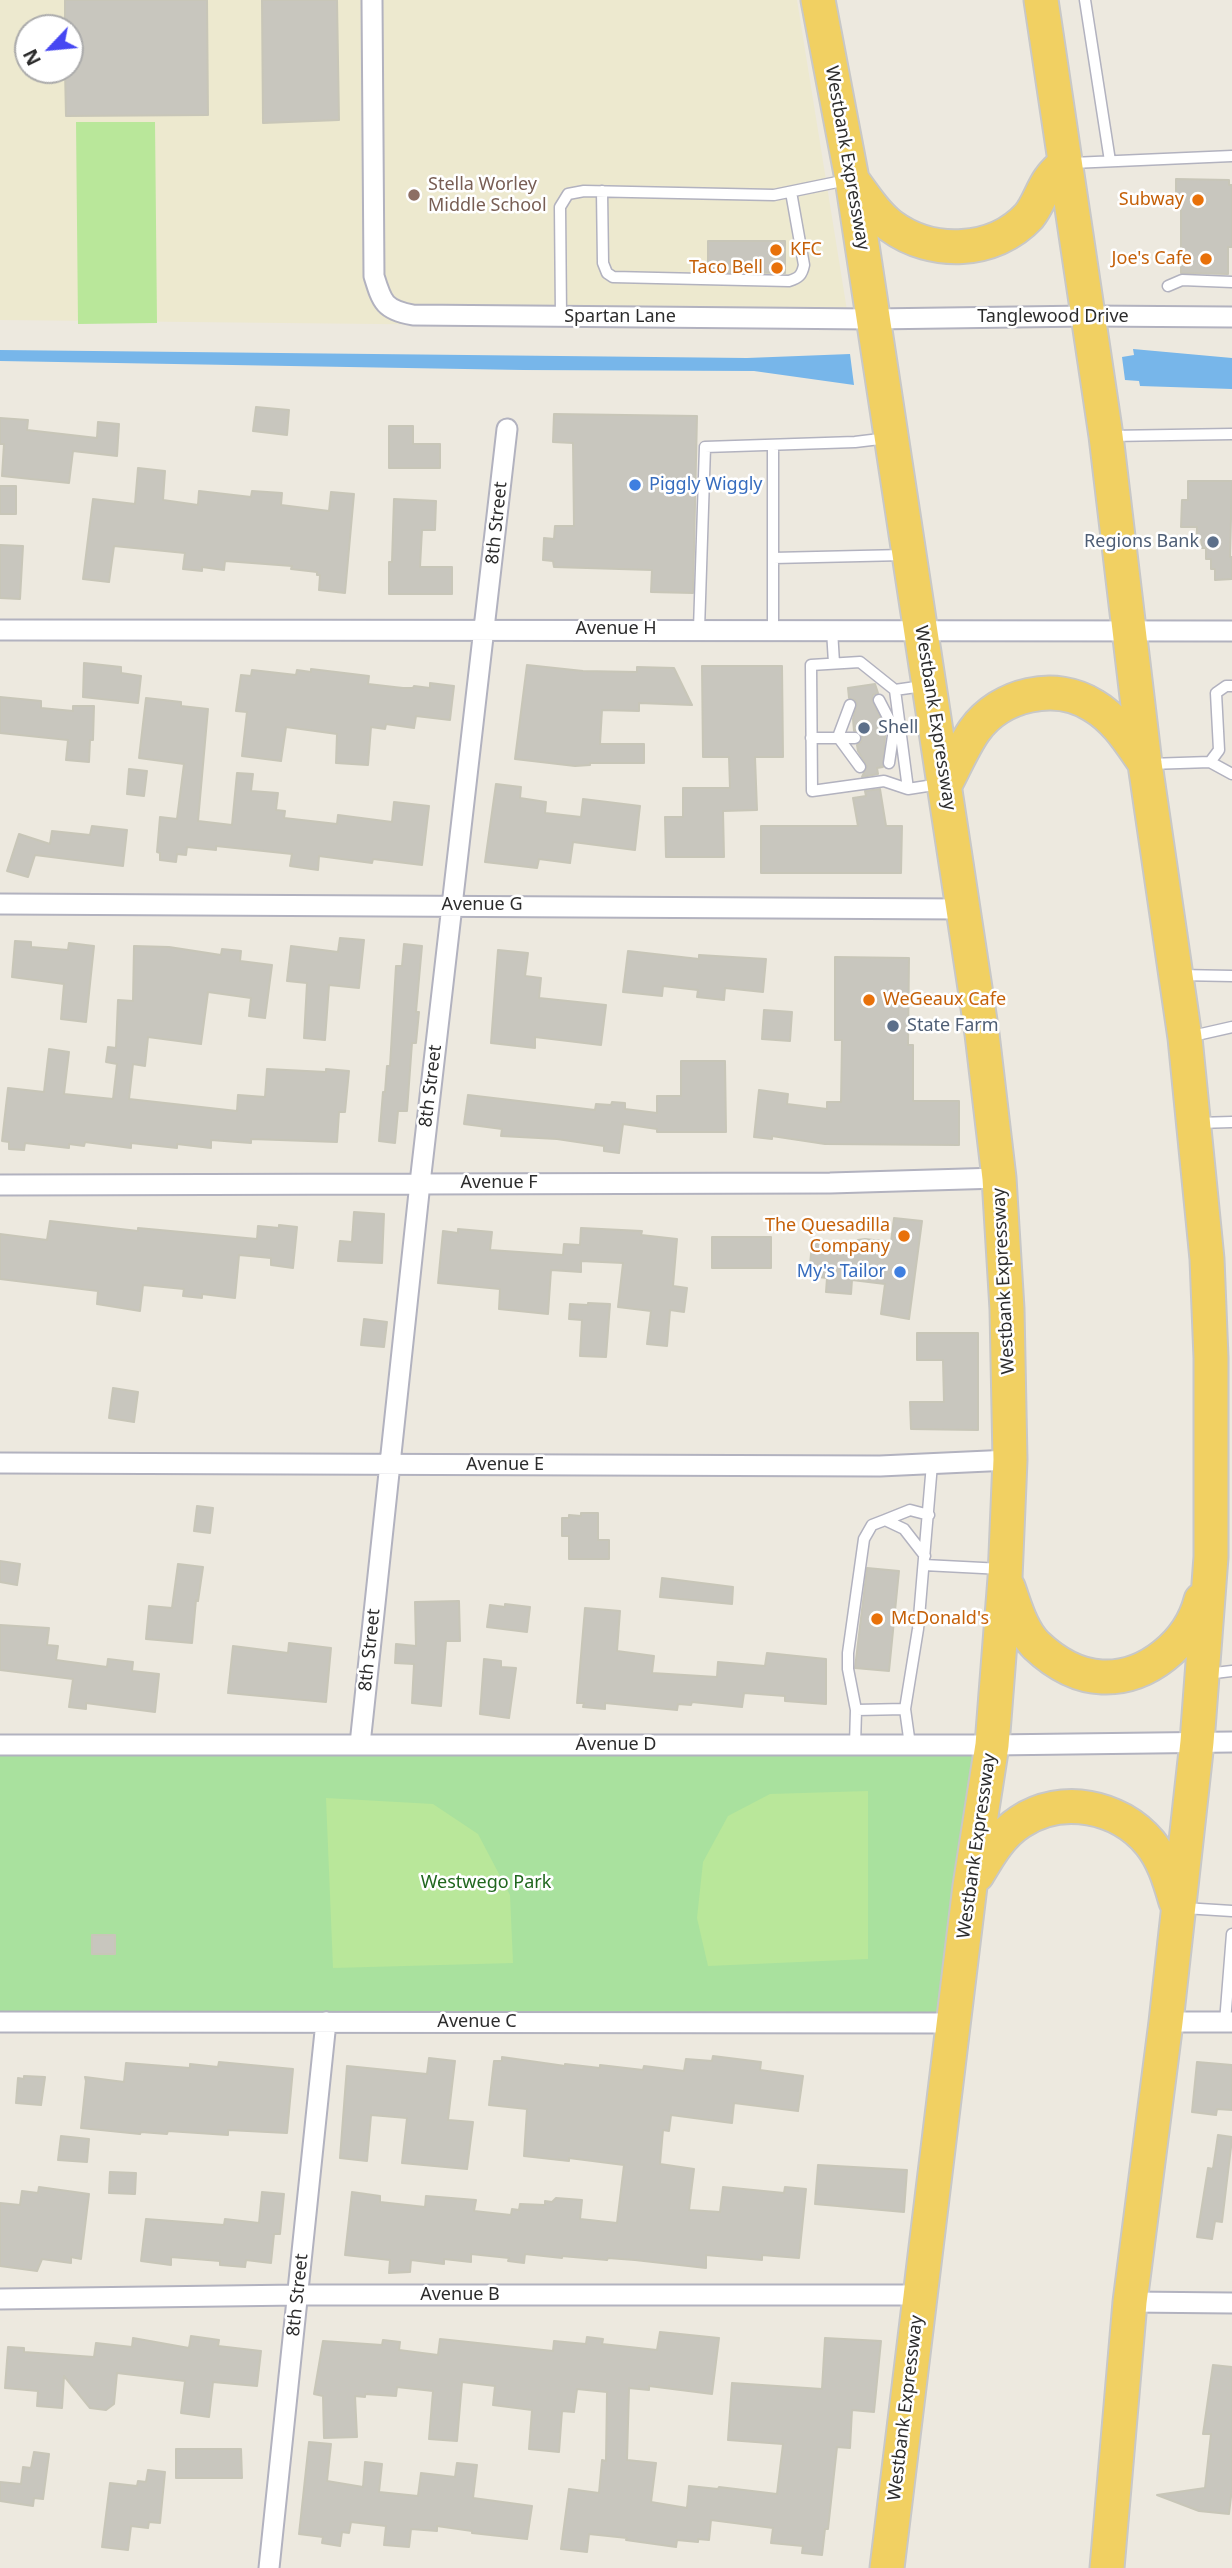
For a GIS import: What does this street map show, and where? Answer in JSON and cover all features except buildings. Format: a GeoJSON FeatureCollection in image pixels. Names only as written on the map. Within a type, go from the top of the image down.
{"type":"FeatureCollection","features":[{"type":"Feature","properties":{"kind":"highway","name":"Westbank Expressway"},"geometry":{"type":"LineString","coordinates":[[818,0],[852,179],[946,783],[982,1034],[999,1178],[1007,1309],[1010,1460],[1006,1574],[992,1745],[970,1886],[887,2568]]}},
{"type":"Feature","properties":{"kind":"highway"},"geometry":{"type":"LineString","coordinates":[[1041,0],[1106,436],[1145,764],[1185,1038],[1216,1358],[1222,1465],[1215,1544],[1217,1673],[1197,1742],[1166,2022],[1130,2302],[1107,2568]]}},
{"type":"Feature","properties":{"kind":"highway"},"geometry":{"type":"LineString","coordinates":[[852,179],[873,209],[892,226],[915,240],[958,247],[988,242],[1013,229],[1030,215],[1050,179],[1065,163]]}},
{"type":"Feature","properties":{"kind":"highway"},"geometry":{"type":"LineString","coordinates":[[946,783],[974,730],[995,709],[1020,696],[1069,696],[1093,705],[1129,740],[1145,764]]}},
{"type":"Feature","properties":{"kind":"highway"},"geometry":{"type":"LineString","coordinates":[[1006,1574],[1019,1618],[1034,1643],[1051,1657],[1078,1672],[1102,1677],[1127,1675],[1165,1655],[1183,1639],[1198,1611],[1215,1544]]}},
{"type":"Feature","properties":{"kind":"highway"},"geometry":{"type":"LineString","coordinates":[[970,1886],[993,1848],[1021,1821],[1041,1812],[1083,1806],[1105,1812],[1130,1824],[1151,1844],[1167,1872],[1178,1907]]}},
{"type":"Feature","properties":{"kind":"street","name":"Spartan Lane"},"geometry":{"type":"LineString","coordinates":[[372,0],[374,276],[383,304],[396,312],[413,315],[873,319]]}},
{"type":"Feature","properties":{"kind":"street","name":"Tanglewood Drive"},"geometry":{"type":"LineString","coordinates":[[873,319],[1232,317]]}},
{"type":"Feature","properties":{"kind":"street","name":"8th Street"},"geometry":{"type":"LineString","coordinates":[[360,1744],[420,1183],[507,429]]}},
{"type":"Feature","properties":{"kind":"street","name":"Avenue H"},"geometry":{"type":"LineString","coordinates":[[0,630],[1232,631]]}},
{"type":"Feature","properties":{"kind":"street","name":"Avenue G"},"geometry":{"type":"LineString","coordinates":[[0,904],[964,909]]}},
{"type":"Feature","properties":{"kind":"street","name":"Avenue F"},"geometry":{"type":"LineString","coordinates":[[0,1185],[830,1183],[999,1178]]}},
{"type":"Feature","properties":{"kind":"street","name":"Avenue E"},"geometry":{"type":"LineString","coordinates":[[0,1463],[880,1466],[1010,1460]]}},
{"type":"Feature","properties":{"kind":"street","name":"Avenue D"},"geometry":{"type":"LineString","coordinates":[[0,1745],[992,1745],[1232,1742]]}},
{"type":"Feature","properties":{"kind":"street","name":"Avenue C"},"geometry":{"type":"LineString","coordinates":[[0,2022],[953,2023]]}},
{"type":"Feature","properties":{"kind":"street","name":"8th Street"},"geometry":{"type":"LineString","coordinates":[[269,2568],[326,2022]]}},
{"type":"Feature","properties":{"kind":"street"},"geometry":{"type":"LineString","coordinates":[[1166,2022],[1228,2022]]}},
{"type":"Feature","properties":{"kind":"street","name":"Avenue B"},"geometry":{"type":"LineString","coordinates":[[0,2299],[298,2295],[920,2295]]}},
{"type":"Feature","properties":{"kind":"street"},"geometry":{"type":"LineString","coordinates":[[1130,2302],[1232,2303]]}},
{"type":"Feature","properties":{"kind":"lane"},"geometry":{"type":"LineString","coordinates":[[1085,0],[1110,161]]}},
{"type":"Feature","properties":{"kind":"lane"},"geometry":{"type":"LineString","coordinates":[[1065,163],[1232,156]]}},
{"type":"Feature","properties":{"kind":"lane"},"geometry":{"type":"LineString","coordinates":[[561,316],[560,207],[568,194],[602,191],[774,195],[852,179]]}},
{"type":"Feature","properties":{"kind":"lane"},"geometry":{"type":"LineString","coordinates":[[602,191],[603,263],[613,277],[789,281],[803,273],[804,265],[791,192]]}},
{"type":"Feature","properties":{"kind":"lane"},"geometry":{"type":"LineString","coordinates":[[1168,286],[1182,280],[1232,282]]}},
{"type":"Feature","properties":{"kind":"lane"},"geometry":{"type":"LineString","coordinates":[[1106,436],[1232,434]]}},
{"type":"Feature","properties":{"kind":"lane"},"geometry":{"type":"LineString","coordinates":[[699,629],[705,447],[855,442],[892,438]]}},
{"type":"Feature","properties":{"kind":"lane"},"geometry":{"type":"LineString","coordinates":[[773,445],[773,630]]}},
{"type":"Feature","properties":{"kind":"lane"},"geometry":{"type":"LineString","coordinates":[[773,558],[910,555]]}},
{"type":"Feature","properties":{"kind":"lane"},"geometry":{"type":"LineString","coordinates":[[832,630],[834,663]]}},
{"type":"Feature","properties":{"kind":"lane"},"geometry":{"type":"LineString","coordinates":[[930,685],[895,690],[859,662],[811,665],[812,790],[884,781],[908,789],[946,783]]}},
{"type":"Feature","properties":{"kind":"lane"},"geometry":{"type":"LineString","coordinates":[[1210,762],[1219,750],[1216,694],[1226,686],[1232,686]]}},
{"type":"Feature","properties":{"kind":"lane"},"geometry":{"type":"LineString","coordinates":[[889,763],[895,690]]}},
{"type":"Feature","properties":{"kind":"lane"},"geometry":{"type":"LineString","coordinates":[[879,700],[893,731],[908,789]]}},
{"type":"Feature","properties":{"kind":"lane"},"geometry":{"type":"LineString","coordinates":[[838,737],[850,705]]}},
{"type":"Feature","properties":{"kind":"lane"},"geometry":{"type":"LineString","coordinates":[[882,715],[893,731]]}},
{"type":"Feature","properties":{"kind":"lane"},"geometry":{"type":"LineString","coordinates":[[838,737],[853,719]]}},
{"type":"Feature","properties":{"kind":"lane"},"geometry":{"type":"LineString","coordinates":[[887,749],[893,731]]}},
{"type":"Feature","properties":{"kind":"lane"},"geometry":{"type":"LineString","coordinates":[[838,737],[858,752]]}},
{"type":"Feature","properties":{"kind":"lane"},"geometry":{"type":"LineString","coordinates":[[838,737],[860,767]]}},
{"type":"Feature","properties":{"kind":"lane"},"geometry":{"type":"LineString","coordinates":[[811,738],[855,738]]}},
{"type":"Feature","properties":{"kind":"lane"},"geometry":{"type":"LineString","coordinates":[[1145,764],[1210,762],[1232,774]]}},
{"type":"Feature","properties":{"kind":"lane"},"geometry":{"type":"LineString","coordinates":[[1175,975],[1232,976]]}},
{"type":"Feature","properties":{"kind":"lane"},"geometry":{"type":"LineString","coordinates":[[1185,1038],[1232,1027]]}},
{"type":"Feature","properties":{"kind":"lane"},"geometry":{"type":"LineString","coordinates":[[1193,1123],[1232,1122]]}},
{"type":"Feature","properties":{"kind":"lane"},"geometry":{"type":"LineString","coordinates":[[910,1745],[905,1709],[918,1629],[932,1464]]}},
{"type":"Feature","properties":{"kind":"lane"},"geometry":{"type":"LineString","coordinates":[[855,1745],[856,1710],[848,1670],[854,1596],[864,1539],[872,1525],[896,1514],[910,1510],[929,1515]]}},
{"type":"Feature","properties":{"kind":"lane"},"geometry":{"type":"LineString","coordinates":[[885,1520],[904,1529],[925,1561],[1006,1574]]}},
{"type":"Feature","properties":{"kind":"lane"},"geometry":{"type":"LineString","coordinates":[[856,1710],[905,1709]]}},
{"type":"Feature","properties":{"kind":"lane"},"geometry":{"type":"LineString","coordinates":[[1178,1907],[1232,1911]]}},
{"type":"Feature","properties":{"kind":"lane"},"geometry":{"type":"LineString","coordinates":[[1228,2022],[1232,1934]]}},
{"type":"Feature","properties":{"kind":"shaded area","name":"Stella Worley Middle School"},"geometry":{"type":"Polygon","coordinates":[[[0,0],[797,0],[850,329],[0,320],[0,0]]]}},
{"type":"Feature","properties":{"kind":"green space"},"geometry":{"type":"Polygon","coordinates":[[[76,122],[155,122],[157,323],[78,324],[76,122]]]}},
{"type":"Feature","properties":{"kind":"green space","name":"Westwego Park"},"geometry":{"type":"Polygon","coordinates":[[[0,1745],[992,1745],[953,2023],[0,2022],[0,1745]]]}},
{"type":"Feature","properties":{"kind":"green space"},"geometry":{"type":"Polygon","coordinates":[[[868,1791],[868,1959],[708,1966],[697,1918],[703,1862],[728,1816],[770,1794],[868,1791]]]}},
{"type":"Feature","properties":{"kind":"green space"},"geometry":{"type":"Polygon","coordinates":[[[326,1798],[433,1804],[478,1834],[510,1895],[513,1963],[333,1968],[326,1798]]]}},
{"type":"Feature","properties":{"kind":"water"},"geometry":{"type":"Polygon","coordinates":[[[1133,349],[1232,358],[1232,389],[1140,386],[1139,381],[1125,380],[1122,357],[1134,355],[1133,349]]]}},
{"type":"Feature","properties":{"kind":"water"},"geometry":{"type":"Polygon","coordinates":[[[0,350],[747,358],[850,354],[854,385],[754,371],[0,361],[0,350]]]}},
{"type":"Feature","properties":{"kind":"place","name":"Stella Worley Middle School"},"geometry":{"type":"Point","coordinates":[414,195]}},
{"type":"Feature","properties":{"kind":"place","name":"Subway"},"geometry":{"type":"Point","coordinates":[1198,200]}},
{"type":"Feature","properties":{"kind":"place","name":"KFC"},"geometry":{"type":"Point","coordinates":[776,250]}},
{"type":"Feature","properties":{"kind":"place","name":"Joe's Cafe"},"geometry":{"type":"Point","coordinates":[1206,259]}},
{"type":"Feature","properties":{"kind":"place","name":"Taco Bell"},"geometry":{"type":"Point","coordinates":[777,268]}},
{"type":"Feature","properties":{"kind":"place","name":"Piggly Wiggly"},"geometry":{"type":"Point","coordinates":[635,485]}},
{"type":"Feature","properties":{"kind":"place","name":"Regions Bank"},"geometry":{"type":"Point","coordinates":[1213,542]}},
{"type":"Feature","properties":{"kind":"place","name":"Shell"},"geometry":{"type":"Point","coordinates":[864,728]}},
{"type":"Feature","properties":{"kind":"place","name":"WeGeaux Cafe"},"geometry":{"type":"Point","coordinates":[869,1000]}},
{"type":"Feature","properties":{"kind":"place","name":"State Farm"},"geometry":{"type":"Point","coordinates":[893,1026]}},
{"type":"Feature","properties":{"kind":"place","name":"The Quesadilla Company"},"geometry":{"type":"Point","coordinates":[904,1236]}},
{"type":"Feature","properties":{"kind":"place","name":"My's Tailor"},"geometry":{"type":"Point","coordinates":[900,1272]}},
{"type":"Feature","properties":{"kind":"place","name":"McDonald's"},"geometry":{"type":"Point","coordinates":[877,1619]}}]}
